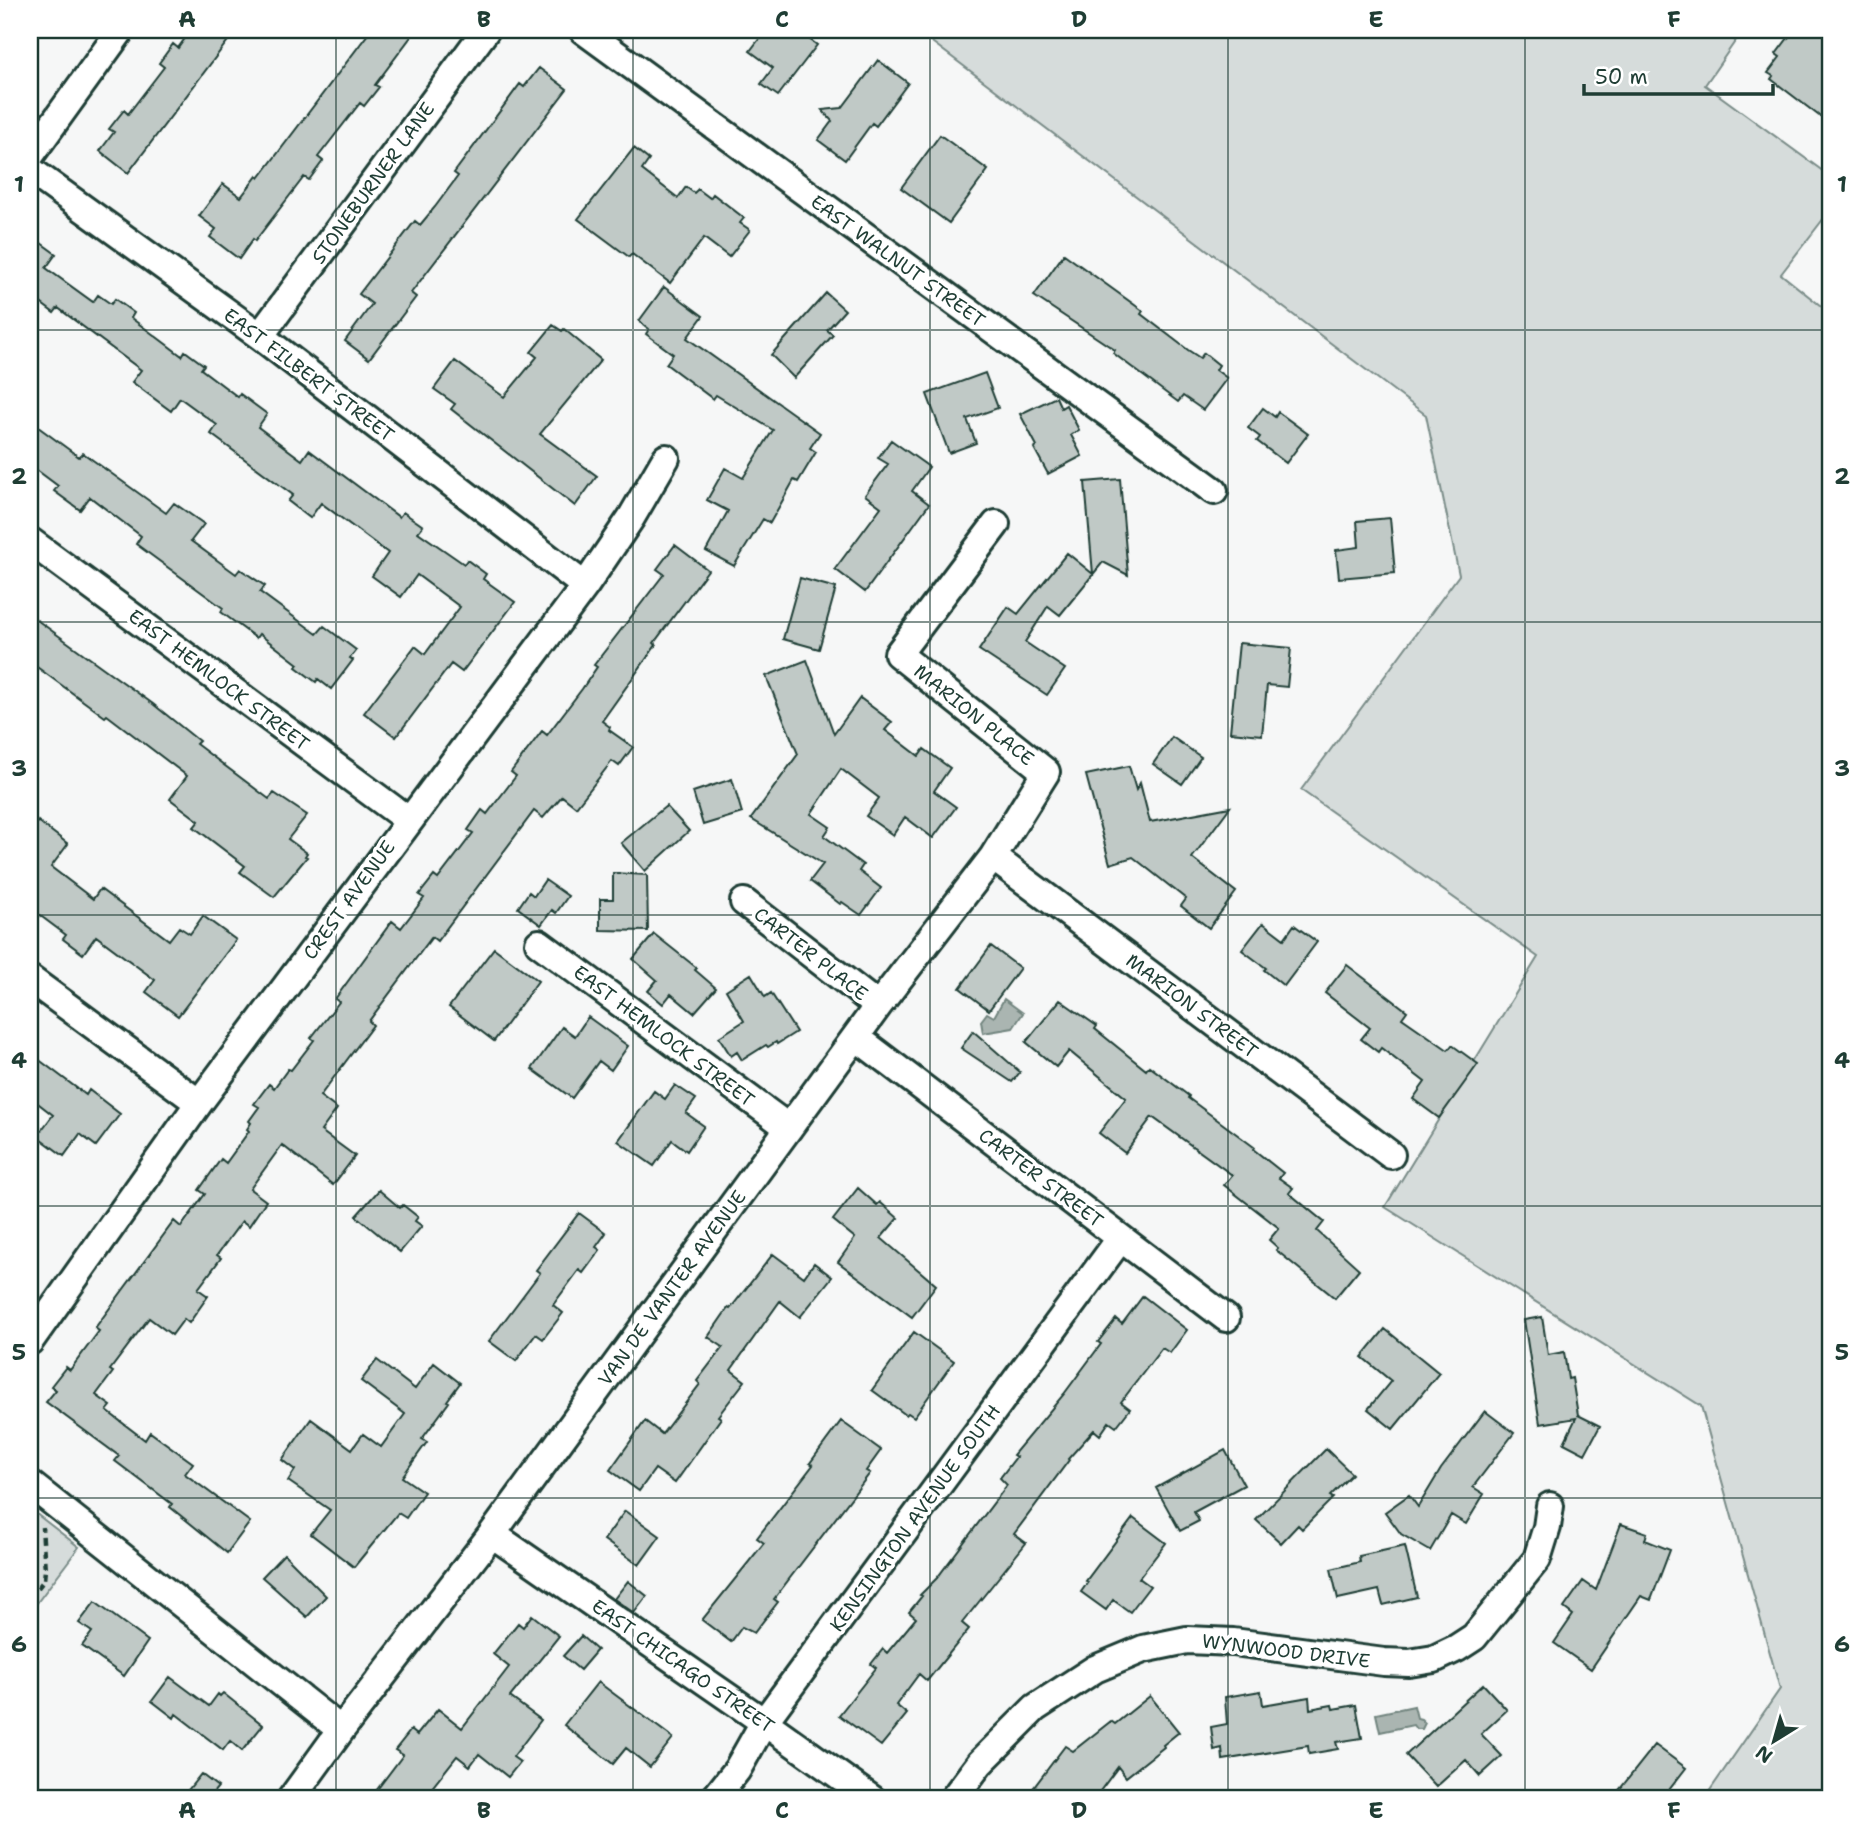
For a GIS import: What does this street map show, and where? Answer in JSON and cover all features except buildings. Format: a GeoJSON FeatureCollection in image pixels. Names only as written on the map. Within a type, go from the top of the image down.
{"type":"FeatureCollection","features":[{"type":"Feature","properties":{"kind":"street"},"geometry":{"type":"LineString","coordinates":[[30,156],[121,30]]}},
{"type":"Feature","properties":{"kind":"street","name":"STONEBURNER LANE"},"geometry":{"type":"LineString","coordinates":[[260,337],[486,30]]}},
{"type":"Feature","properties":{"kind":"street","name":"EAST WALNUT STREET"},"geometry":{"type":"LineString","coordinates":[[583,30],[1214,491]]}},
{"type":"Feature","properties":{"kind":"street","name":"EAST FILBERT STREET"},"geometry":{"type":"LineString","coordinates":[[30,170],[260,337],[585,586]]}},
{"type":"Feature","properties":{"kind":"street","name":"CREST AVENUE"},"geometry":{"type":"LineString","coordinates":[[30,1340],[199,1103],[585,586],[631,518],[666,458]]}},
{"type":"Feature","properties":{"kind":"street","name":"MARION PLACE"},"geometry":{"type":"LineString","coordinates":[[996,524],[898,654],[1046,772]]}},
{"type":"Feature","properties":{"kind":"street","name":"EAST HEMLOCK STREET"},"geometry":{"type":"LineString","coordinates":[[30,541],[408,820]]}},
{"type":"Feature","properties":{"kind":"street","name":"VAN DE VANTER AVENUE"},"geometry":{"type":"LineString","coordinates":[[291,1799],[492,1534],[878,1006],[993,857],[1046,772]]}},
{"type":"Feature","properties":{"kind":"street","name":"MARION STREET"},"geometry":{"type":"LineString","coordinates":[[993,857],[1391,1155]]}},
{"type":"Feature","properties":{"kind":"street","name":"CARTER PLACE"},"geometry":{"type":"LineString","coordinates":[[744,902],[878,1006]]}},
{"type":"Feature","properties":{"kind":"street","name":"EAST HEMLOCK STREET"},"geometry":{"type":"LineString","coordinates":[[539,943],[789,1128]]}},
{"type":"Feature","properties":{"kind":"street"},"geometry":{"type":"LineString","coordinates":[[30,979],[199,1103]]}},
{"type":"Feature","properties":{"kind":"street","name":"CARTER STREET"},"geometry":{"type":"LineString","coordinates":[[856,1037],[1226,1318]]}},
{"type":"Feature","properties":{"kind":"street","name":"KENSINGTON AVENUE SOUTH"},"geometry":{"type":"LineString","coordinates":[[714,1799],[737,1770],[764,1722],[1120,1239]]}},
{"type":"Feature","properties":{"kind":"street"},"geometry":{"type":"LineString","coordinates":[[30,1484],[341,1730]]}},
{"type":"Feature","properties":{"kind":"street","name":"WYNWOOD DRIVE"},"geometry":{"type":"LineString","coordinates":[[953,1799],[980,1763],[1035,1708],[1095,1669],[1143,1650],[1187,1640],[1233,1642],[1409,1663],[1434,1659],[1457,1648],[1474,1637],[1537,1559],[1550,1506]]}},
{"type":"Feature","properties":{"kind":"street","name":"EAST CHICAGO STREET"},"geometry":{"type":"LineString","coordinates":[[492,1534],[872,1799]]}},
{"type":"Feature","properties":{"kind":"path"},"geometry":{"type":"LineString","coordinates":[[30,1598],[44,1580],[41,1521],[49,1526],[61,1511]]}},
{"type":"Feature","properties":{"kind":"shaded area"},"geometry":{"type":"Polygon","coordinates":[[[916,30],[1743,30],[1705,85],[1831,177],[1831,209],[1781,274],[1831,314],[1831,1799],[1704,1799],[1780,1689],[1701,1406],[1385,1207],[1538,957],[1301,790],[1459,575],[1426,415],[916,30]]]}},
{"type":"Feature","properties":{"kind":"shaded area"},"geometry":{"type":"Polygon","coordinates":[[[1004,999],[1023,1013],[1013,1028],[983,1033],[981,1021],[987,1013],[994,1017],[1004,999]]]}},
{"type":"Feature","properties":{"kind":"shaded area"},"geometry":{"type":"Polygon","coordinates":[[[30,1509],[79,1547],[30,1612],[30,1509]]]}},
{"type":"Feature","properties":{"kind":"shaded area"},"geometry":{"type":"Polygon","coordinates":[[[1414,1706],[1417,1718],[1425,1723],[1422,1729],[1416,1729],[1413,1725],[1380,1732],[1376,1714],[1414,1706]]]}}]}
